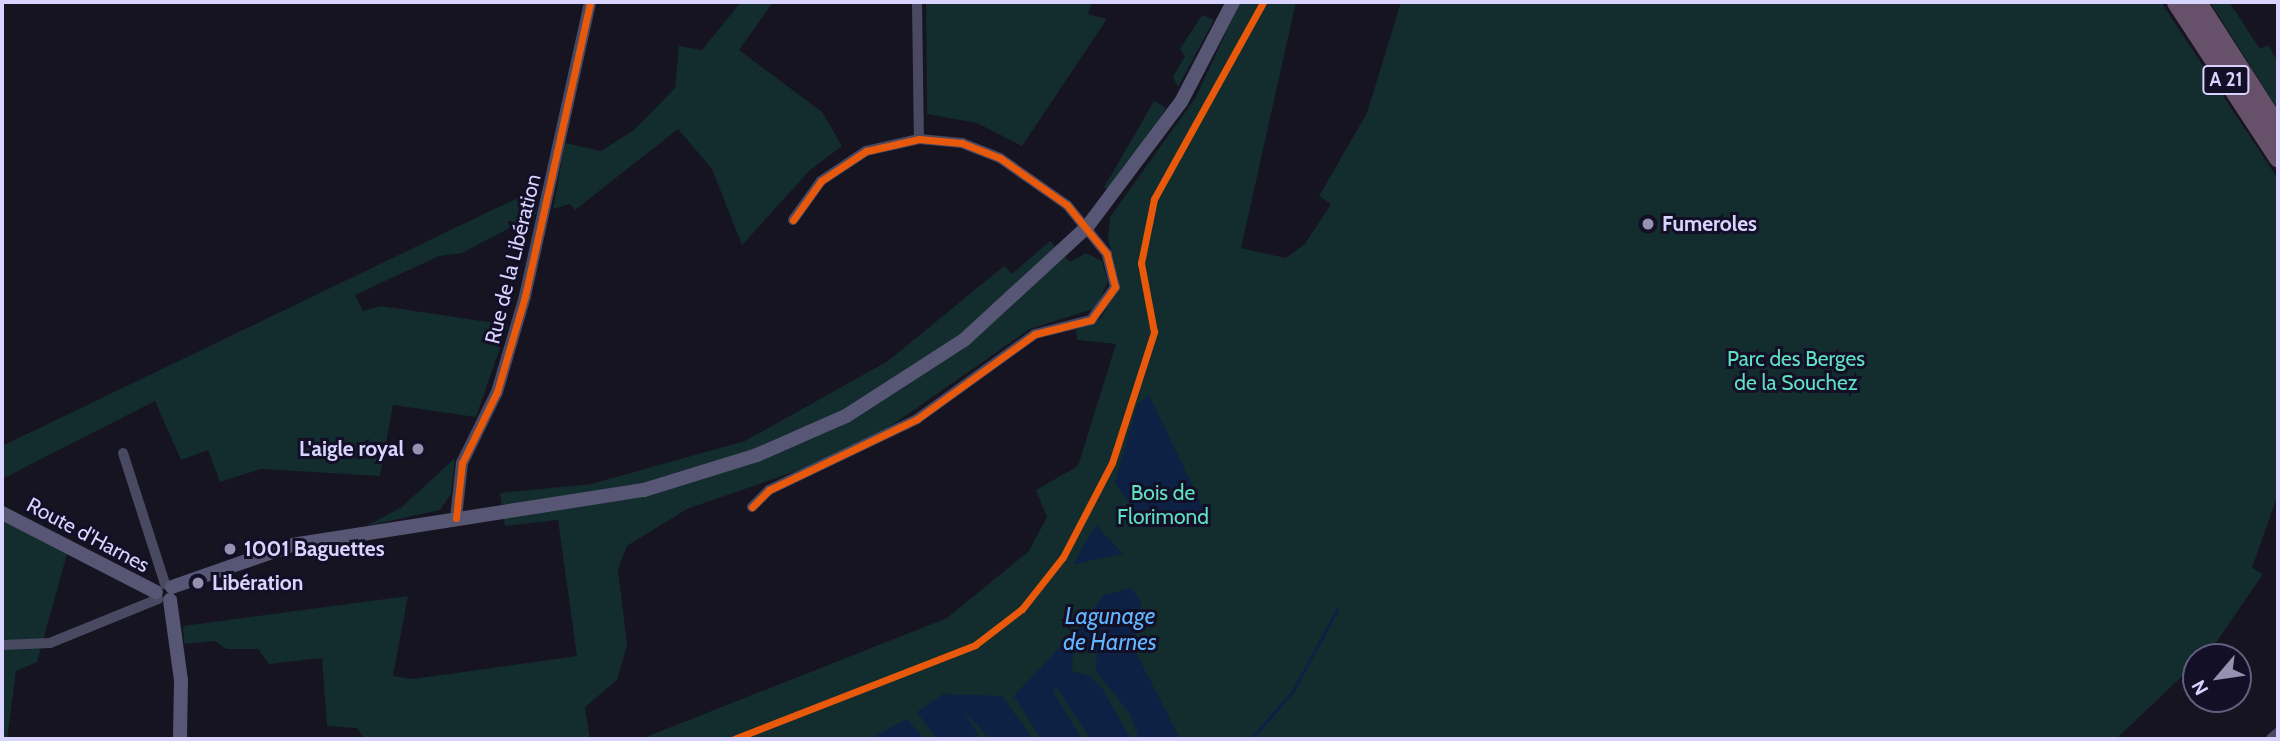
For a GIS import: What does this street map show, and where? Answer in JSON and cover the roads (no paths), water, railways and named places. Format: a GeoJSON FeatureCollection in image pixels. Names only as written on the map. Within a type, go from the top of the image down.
{"type":"FeatureCollection","features":[{"type":"Feature","properties":{"kind":"highway","name":"A 21"},"geometry":{"type":"LineString","coordinates":[[2176,2],[2278,158]]}},
{"type":"Feature","properties":{"kind":"highway","name":"A 21"},"geometry":{"type":"LineString","coordinates":[[2197,2],[2278,128]]}},
{"type":"Feature","properties":{"kind":"main road"},"geometry":{"type":"LineString","coordinates":[[180,739],[181,680],[164,592],[292,545],[644,490],[802,437],[877,398],[964,340],[1087,227],[1181,102],[1233,2]]}},
{"type":"Feature","properties":{"kind":"main road","name":"Route d'Harnes"},"geometry":{"type":"LineString","coordinates":[[2,513],[164,592]]}},
{"type":"Feature","properties":{"kind":"street","name":"Rue de la Libération"},"geometry":{"type":"LineString","coordinates":[[456,518],[462,463],[497,392],[525,296],[590,2]]}},
{"type":"Feature","properties":{"kind":"street"},"geometry":{"type":"LineString","coordinates":[[917,2],[919,139]]}},
{"type":"Feature","properties":{"kind":"street"},"geometry":{"type":"LineString","coordinates":[[752,507],[769,490],[917,419],[1035,334],[1099,315],[1116,273],[1087,227],[1053,195],[986,149],[919,139],[845,162],[821,181],[793,220]]}},
{"type":"Feature","properties":{"kind":"street"},"geometry":{"type":"LineString","coordinates":[[2,645],[50,643],[164,592],[123,453]]}},
{"type":"Feature","properties":{"kind":"street"},"geometry":{"type":"LineString","coordinates":[[2272,739],[2278,734]]}},
{"type":"Feature","properties":{"kind":"water"},"geometry":{"type":"Polygon","coordinates":[[[1149,395],[1206,514],[1190,523],[1179,513],[1137,515],[1115,483],[1137,405],[1149,395]]]}},
{"type":"Feature","properties":{"kind":"water"},"geometry":{"type":"Polygon","coordinates":[[[1096,525],[1123,554],[1074,564],[1084,545],[1096,525]]]}},
{"type":"Feature","properties":{"kind":"water","name":"Lagunage de Harnes"},"geometry":{"type":"Polygon","coordinates":[[[1131,588],[1141,602],[1133,647],[1180,739],[1139,739],[1130,714],[1096,671],[1097,654],[1070,639],[1104,595],[1131,588]]]}},
{"type":"Feature","properties":{"kind":"water","name":"Lagunage de Harnes"},"geometry":{"type":"Polygon","coordinates":[[[1064,643],[1073,652],[1072,671],[1090,676],[1102,688],[1131,739],[1090,739],[1056,686],[1053,692],[1082,739],[1041,739],[1014,696],[1064,643]]]}},
{"type":"Feature","properties":{"kind":"water"},"geometry":{"type":"Polygon","coordinates":[[[943,694],[1002,696],[1033,739],[989,739],[962,708],[981,739],[937,739],[917,712],[943,694]]]}},
{"type":"Feature","properties":{"kind":"water"},"geometry":{"type":"Polygon","coordinates":[[[907,719],[924,739],[868,739],[873,737],[907,719]]]}},
{"type":"Feature","properties":{"kind":"waterway"},"geometry":{"type":"LineString","coordinates":[[1251,739],[1293,691],[1337,610]]}},
{"type":"Feature","properties":{"kind":"place","name":"Fumeroles"},"geometry":{"type":"Point","coordinates":[1648,224]}},
{"type":"Feature","properties":{"kind":"place","name":"L'aigle royal"},"geometry":{"type":"Point","coordinates":[418,449]}},
{"type":"Feature","properties":{"kind":"place","name":"1001 Baguettes"},"geometry":{"type":"Point","coordinates":[230,549]}},
{"type":"Feature","properties":{"kind":"place","name":"Libération"},"geometry":{"type":"Point","coordinates":[198,583]}},
{"type":"Feature","properties":{"kind":"park label","name":"Parc des Berges de la Souchez"},"geometry":{"type":"Point","coordinates":[1796,371]}},
{"type":"Feature","properties":{"kind":"park label","name":"Bois de Florimond"},"geometry":{"type":"Point","coordinates":[1163,505]}}]}
